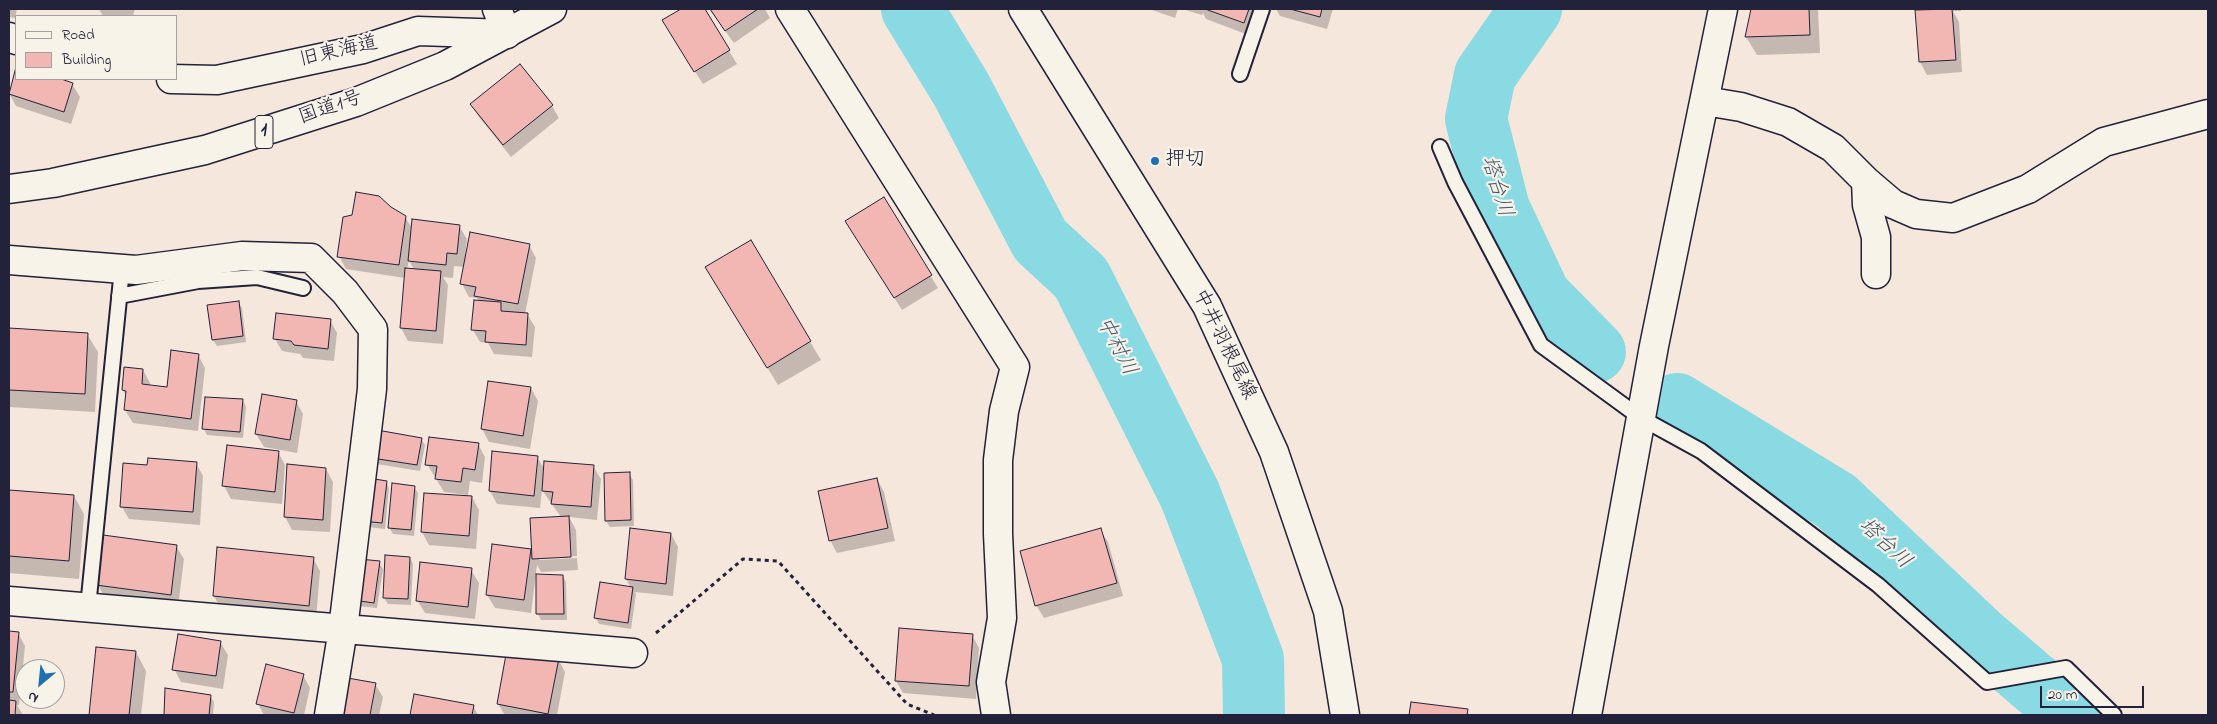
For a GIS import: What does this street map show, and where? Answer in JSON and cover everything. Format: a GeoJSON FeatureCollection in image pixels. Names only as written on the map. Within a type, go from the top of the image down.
{"type":"FeatureCollection","features":[{"type":"Feature","properties":{"kind":"main road"},"geometry":{"type":"LineString","coordinates":[[497,9],[507,34]]}},
{"type":"Feature","properties":{"kind":"main road","name":"国道1号"},"geometry":{"type":"LineString","coordinates":[[9,189],[54,183],[206,150],[356,102],[445,66],[552,9]]}},
{"type":"Feature","properties":{"kind":"main road"},"geometry":{"type":"LineString","coordinates":[[790,9],[1015,367],[1004,411],[998,460],[998,534],[1002,618],[991,682],[996,715]]}},
{"type":"Feature","properties":{"kind":"main road","name":"中井羽根尾線"},"geometry":{"type":"LineString","coordinates":[[1023,9],[1208,306],[1274,452],[1328,611],[1345,715]]}},
{"type":"Feature","properties":{"kind":"main road"},"geometry":{"type":"LineString","coordinates":[[1587,715],[1654,346],[1723,9]]}},
{"type":"Feature","properties":{"kind":"main road","name":"旧東海道"},"geometry":{"type":"LineString","coordinates":[[178,79],[217,80],[363,49],[418,31],[507,34]]}},
{"type":"Feature","properties":{"kind":"main road"},"geometry":{"type":"LineString","coordinates":[[1705,101],[1741,107],[1788,122],[1833,148],[1866,182],[1893,204],[1916,214],[1953,218],[2028,189],[2104,142],[2208,114]]}},
{"type":"Feature","properties":{"kind":"main road"},"geometry":{"type":"LineString","coordinates":[[1866,182],[1866,205],[1876,237],[1876,274]]}},
{"type":"Feature","properties":{"kind":"main road"},"geometry":{"type":"LineString","coordinates":[[9,260],[136,270],[242,256],[311,258],[344,292],[373,330],[372,389],[343,628],[329,715]]}},
{"type":"Feature","properties":{"kind":"main road"},"geometry":{"type":"LineString","coordinates":[[9,601],[633,653]]}},
{"type":"Feature","properties":{"kind":"lane"},"geometry":{"type":"LineString","coordinates":[[1240,74],[1262,9]]}},
{"type":"Feature","properties":{"kind":"lane"},"geometry":{"type":"LineString","coordinates":[[1440,147],[1455,182],[1541,345],[1641,418],[1701,451],[1878,585],[1987,682],[2066,668],[2114,715]]}},
{"type":"Feature","properties":{"kind":"lane"},"geometry":{"type":"LineString","coordinates":[[88,607],[122,269]]}},
{"type":"Feature","properties":{"kind":"lane"},"geometry":{"type":"LineString","coordinates":[[120,296],[198,281],[257,277],[303,288]]}},
{"type":"Feature","properties":{"kind":"path"},"geometry":{"type":"LineString","coordinates":[[633,653],[743,559],[778,562],[907,704],[934,715]]}},
{"type":"Feature","properties":{"kind":"building"},"geometry":{"type":"Polygon","coordinates":[[[681,9],[705,9],[730,50],[694,72],[662,20],[681,9]]]}},
{"type":"Feature","properties":{"kind":"building"},"geometry":{"type":"Polygon","coordinates":[[[710,9],[758,9],[725,31],[710,9]]]}},
{"type":"Feature","properties":{"kind":"building"},"geometry":{"type":"Polygon","coordinates":[[[1205,9],[1249,9],[1244,23],[1205,9]]]}},
{"type":"Feature","properties":{"kind":"building"},"geometry":{"type":"Polygon","coordinates":[[[1290,9],[1322,9],[1320,17],[1290,9]]]}},
{"type":"Feature","properties":{"kind":"building"},"geometry":{"type":"Polygon","coordinates":[[[1751,9],[1809,9],[1810,35],[1745,37],[1751,9]]]}},
{"type":"Feature","properties":{"kind":"building"},"geometry":{"type":"Polygon","coordinates":[[[1952,9],[1956,60],[1919,62],[1915,10],[1952,9]]]}},
{"type":"Feature","properties":{"kind":"building"},"geometry":{"type":"Polygon","coordinates":[[[520,64],[553,105],[503,145],[470,104],[520,64]]]}},
{"type":"Feature","properties":{"kind":"building"},"geometry":{"type":"Polygon","coordinates":[[[15,71],[15,80],[64,80],[73,83],[64,112],[9,94],[15,71]]]}},
{"type":"Feature","properties":{"kind":"building"},"geometry":{"type":"Polygon","coordinates":[[[356,192],[379,196],[391,207],[406,216],[399,265],[337,257],[343,217],[352,215],[356,192]]]}},
{"type":"Feature","properties":{"kind":"building"},"geometry":{"type":"Polygon","coordinates":[[[884,197],[932,275],[894,298],[845,221],[884,197]]]}},
{"type":"Feature","properties":{"kind":"building"},"geometry":{"type":"Polygon","coordinates":[[[412,219],[460,225],[457,254],[447,253],[446,265],[408,261],[412,219]]]}},
{"type":"Feature","properties":{"kind":"building"},"geometry":{"type":"Polygon","coordinates":[[[470,232],[530,244],[518,304],[474,296],[476,287],[460,284],[470,232]]]}},
{"type":"Feature","properties":{"kind":"building"},"geometry":{"type":"Polygon","coordinates":[[[751,240],[811,341],[767,368],[705,267],[751,240]]]}},
{"type":"Feature","properties":{"kind":"building"},"geometry":{"type":"Polygon","coordinates":[[[405,268],[441,271],[436,331],[400,328],[405,268]]]}},
{"type":"Feature","properties":{"kind":"building"},"geometry":{"type":"Polygon","coordinates":[[[474,300],[501,302],[501,311],[528,313],[526,345],[485,342],[486,331],[471,330],[474,300]]]}},
{"type":"Feature","properties":{"kind":"building"},"geometry":{"type":"Polygon","coordinates":[[[239,301],[243,336],[212,340],[207,305],[239,301]]]}},
{"type":"Feature","properties":{"kind":"building"},"geometry":{"type":"Polygon","coordinates":[[[276,313],[331,319],[328,349],[294,345],[291,341],[273,339],[276,313]]]}},
{"type":"Feature","properties":{"kind":"building"},"geometry":{"type":"Polygon","coordinates":[[[9,328],[88,333],[85,394],[9,390],[9,328]]]}},
{"type":"Feature","properties":{"kind":"building"},"geometry":{"type":"Polygon","coordinates":[[[171,350],[199,354],[191,419],[124,410],[126,391],[122,390],[124,367],[143,369],[142,384],[167,387],[171,350]]]}},
{"type":"Feature","properties":{"kind":"building"},"geometry":{"type":"Polygon","coordinates":[[[488,381],[531,387],[523,436],[481,429],[488,381]]]}},
{"type":"Feature","properties":{"kind":"building"},"geometry":{"type":"Polygon","coordinates":[[[262,394],[297,400],[290,440],[255,434],[262,394]]]}},
{"type":"Feature","properties":{"kind":"building"},"geometry":{"type":"Polygon","coordinates":[[[205,397],[243,399],[240,432],[202,429],[205,397]]]}},
{"type":"Feature","properties":{"kind":"building"},"geometry":{"type":"Polygon","coordinates":[[[377,430],[422,438],[417,465],[372,458],[377,430]]]}},
{"type":"Feature","properties":{"kind":"building"},"geometry":{"type":"Polygon","coordinates":[[[429,437],[479,443],[475,470],[463,468],[461,482],[435,479],[437,466],[425,465],[429,437]]]}},
{"type":"Feature","properties":{"kind":"building"},"geometry":{"type":"Polygon","coordinates":[[[227,445],[279,451],[275,492],[222,486],[227,445]]]}},
{"type":"Feature","properties":{"kind":"building"},"geometry":{"type":"Polygon","coordinates":[[[492,451],[538,456],[534,496],[489,491],[492,451]]]}},
{"type":"Feature","properties":{"kind":"building"},"geometry":{"type":"Polygon","coordinates":[[[148,458],[197,462],[193,512],[120,507],[123,463],[147,465],[148,458]]]}},
{"type":"Feature","properties":{"kind":"building"},"geometry":{"type":"Polygon","coordinates":[[[544,461],[594,465],[591,507],[551,504],[553,492],[542,491],[544,461]]]}},
{"type":"Feature","properties":{"kind":"building"},"geometry":{"type":"Polygon","coordinates":[[[287,464],[326,468],[323,520],[284,517],[287,464]]]}},
{"type":"Feature","properties":{"kind":"building"},"geometry":{"type":"Polygon","coordinates":[[[630,472],[631,520],[605,521],[604,473],[630,472]]]}},
{"type":"Feature","properties":{"kind":"building"},"geometry":{"type":"Polygon","coordinates":[[[368,478],[387,481],[382,523],[363,521],[368,478]]]}},
{"type":"Feature","properties":{"kind":"building"},"geometry":{"type":"Polygon","coordinates":[[[877,478],[888,528],[829,541],[818,491],[877,478]]]}},
{"type":"Feature","properties":{"kind":"building"},"geometry":{"type":"Polygon","coordinates":[[[392,483],[415,486],[411,530],[388,528],[392,483]]]}},
{"type":"Feature","properties":{"kind":"building"},"geometry":{"type":"Polygon","coordinates":[[[9,490],[74,495],[69,561],[9,556],[9,490]]]}},
{"type":"Feature","properties":{"kind":"building"},"geometry":{"type":"Polygon","coordinates":[[[424,493],[472,496],[469,536],[421,532],[424,493]]]}},
{"type":"Feature","properties":{"kind":"building"},"geometry":{"type":"Polygon","coordinates":[[[569,516],[571,557],[532,559],[530,518],[569,516]]]}},
{"type":"Feature","properties":{"kind":"building"},"geometry":{"type":"Polygon","coordinates":[[[630,528],[671,533],[666,584],[625,579],[630,528]]]}},
{"type":"Feature","properties":{"kind":"building"},"geometry":{"type":"Polygon","coordinates":[[[1101,528],[1117,583],[1035,606],[1020,551],[1101,528]]]}},
{"type":"Feature","properties":{"kind":"building"},"geometry":{"type":"Polygon","coordinates":[[[103,535],[177,545],[171,595],[96,585],[103,535]]]}},
{"type":"Feature","properties":{"kind":"building"},"geometry":{"type":"Polygon","coordinates":[[[492,544],[531,549],[524,600],[486,595],[492,544]]]}},
{"type":"Feature","properties":{"kind":"building"},"geometry":{"type":"Polygon","coordinates":[[[217,547],[314,557],[309,606],[213,596],[217,547]]]}},
{"type":"Feature","properties":{"kind":"building"},"geometry":{"type":"Polygon","coordinates":[[[385,555],[410,557],[408,599],[383,598],[385,555]]]}},
{"type":"Feature","properties":{"kind":"building"},"geometry":{"type":"Polygon","coordinates":[[[359,559],[380,561],[374,603],[353,600],[359,559]]]}},
{"type":"Feature","properties":{"kind":"building"},"geometry":{"type":"Polygon","coordinates":[[[420,562],[472,568],[468,607],[416,601],[420,562]]]}},
{"type":"Feature","properties":{"kind":"building"},"geometry":{"type":"Polygon","coordinates":[[[536,574],[563,575],[564,614],[536,614],[536,574]]]}},
{"type":"Feature","properties":{"kind":"building"},"geometry":{"type":"Polygon","coordinates":[[[600,582],[633,587],[628,623],[594,618],[600,582]]]}},
{"type":"Feature","properties":{"kind":"building"},"geometry":{"type":"Polygon","coordinates":[[[899,628],[973,634],[969,686],[895,681],[899,628]]]}},
{"type":"Feature","properties":{"kind":"building"},"geometry":{"type":"Polygon","coordinates":[[[9,631],[19,632],[13,692],[9,692],[9,631]]]}},
{"type":"Feature","properties":{"kind":"building"},"geometry":{"type":"Polygon","coordinates":[[[178,634],[221,641],[216,676],[172,670],[178,634]]]}},
{"type":"Feature","properties":{"kind":"building"},"geometry":{"type":"Polygon","coordinates":[[[96,647],[136,651],[129,715],[89,715],[96,647]]]}},
{"type":"Feature","properties":{"kind":"building"},"geometry":{"type":"Polygon","coordinates":[[[507,649],[559,658],[548,714],[497,704],[507,649]]]}},
{"type":"Feature","properties":{"kind":"building"},"geometry":{"type":"Polygon","coordinates":[[[266,664],[304,674],[294,713],[256,704],[266,664]]]}},
{"type":"Feature","properties":{"kind":"building"},"geometry":{"type":"Polygon","coordinates":[[[342,677],[376,683],[370,715],[335,715],[342,677]]]}},
{"type":"Feature","properties":{"kind":"building"},"geometry":{"type":"Polygon","coordinates":[[[165,688],[211,695],[209,715],[164,715],[165,688]]]}},
{"type":"Feature","properties":{"kind":"building"},"geometry":{"type":"Polygon","coordinates":[[[414,694],[474,705],[472,715],[410,715],[414,694]]]}},
{"type":"Feature","properties":{"kind":"building"},"geometry":{"type":"Polygon","coordinates":[[[9,700],[15,701],[15,715],[9,715],[9,700]]]}},
{"type":"Feature","properties":{"kind":"building"},"geometry":{"type":"Polygon","coordinates":[[[1411,702],[1468,709],[1467,715],[1409,715],[1411,702]]]}},
{"type":"Feature","properties":{"kind":"waterway","name":"中村川"},"geometry":{"type":"LineString","coordinates":[[912,9],[961,89],[1040,240],[1081,278],[1190,495],[1253,659],[1254,715]]}},
{"type":"Feature","properties":{"kind":"waterway","name":"塔台川"},"geometry":{"type":"LineString","coordinates":[[1531,9],[1485,75],[1476,119],[1499,209],[1540,296],[1595,352]]}},
{"type":"Feature","properties":{"kind":"waterway","name":"塔台川"},"geometry":{"type":"LineString","coordinates":[[1677,404],[1836,501],[1979,636],[2068,712],[2069,715]]}},
{"type":"Feature","properties":{"kind":"place","name":"押切"},"geometry":{"type":"Point","coordinates":[1155,161]}}]}
